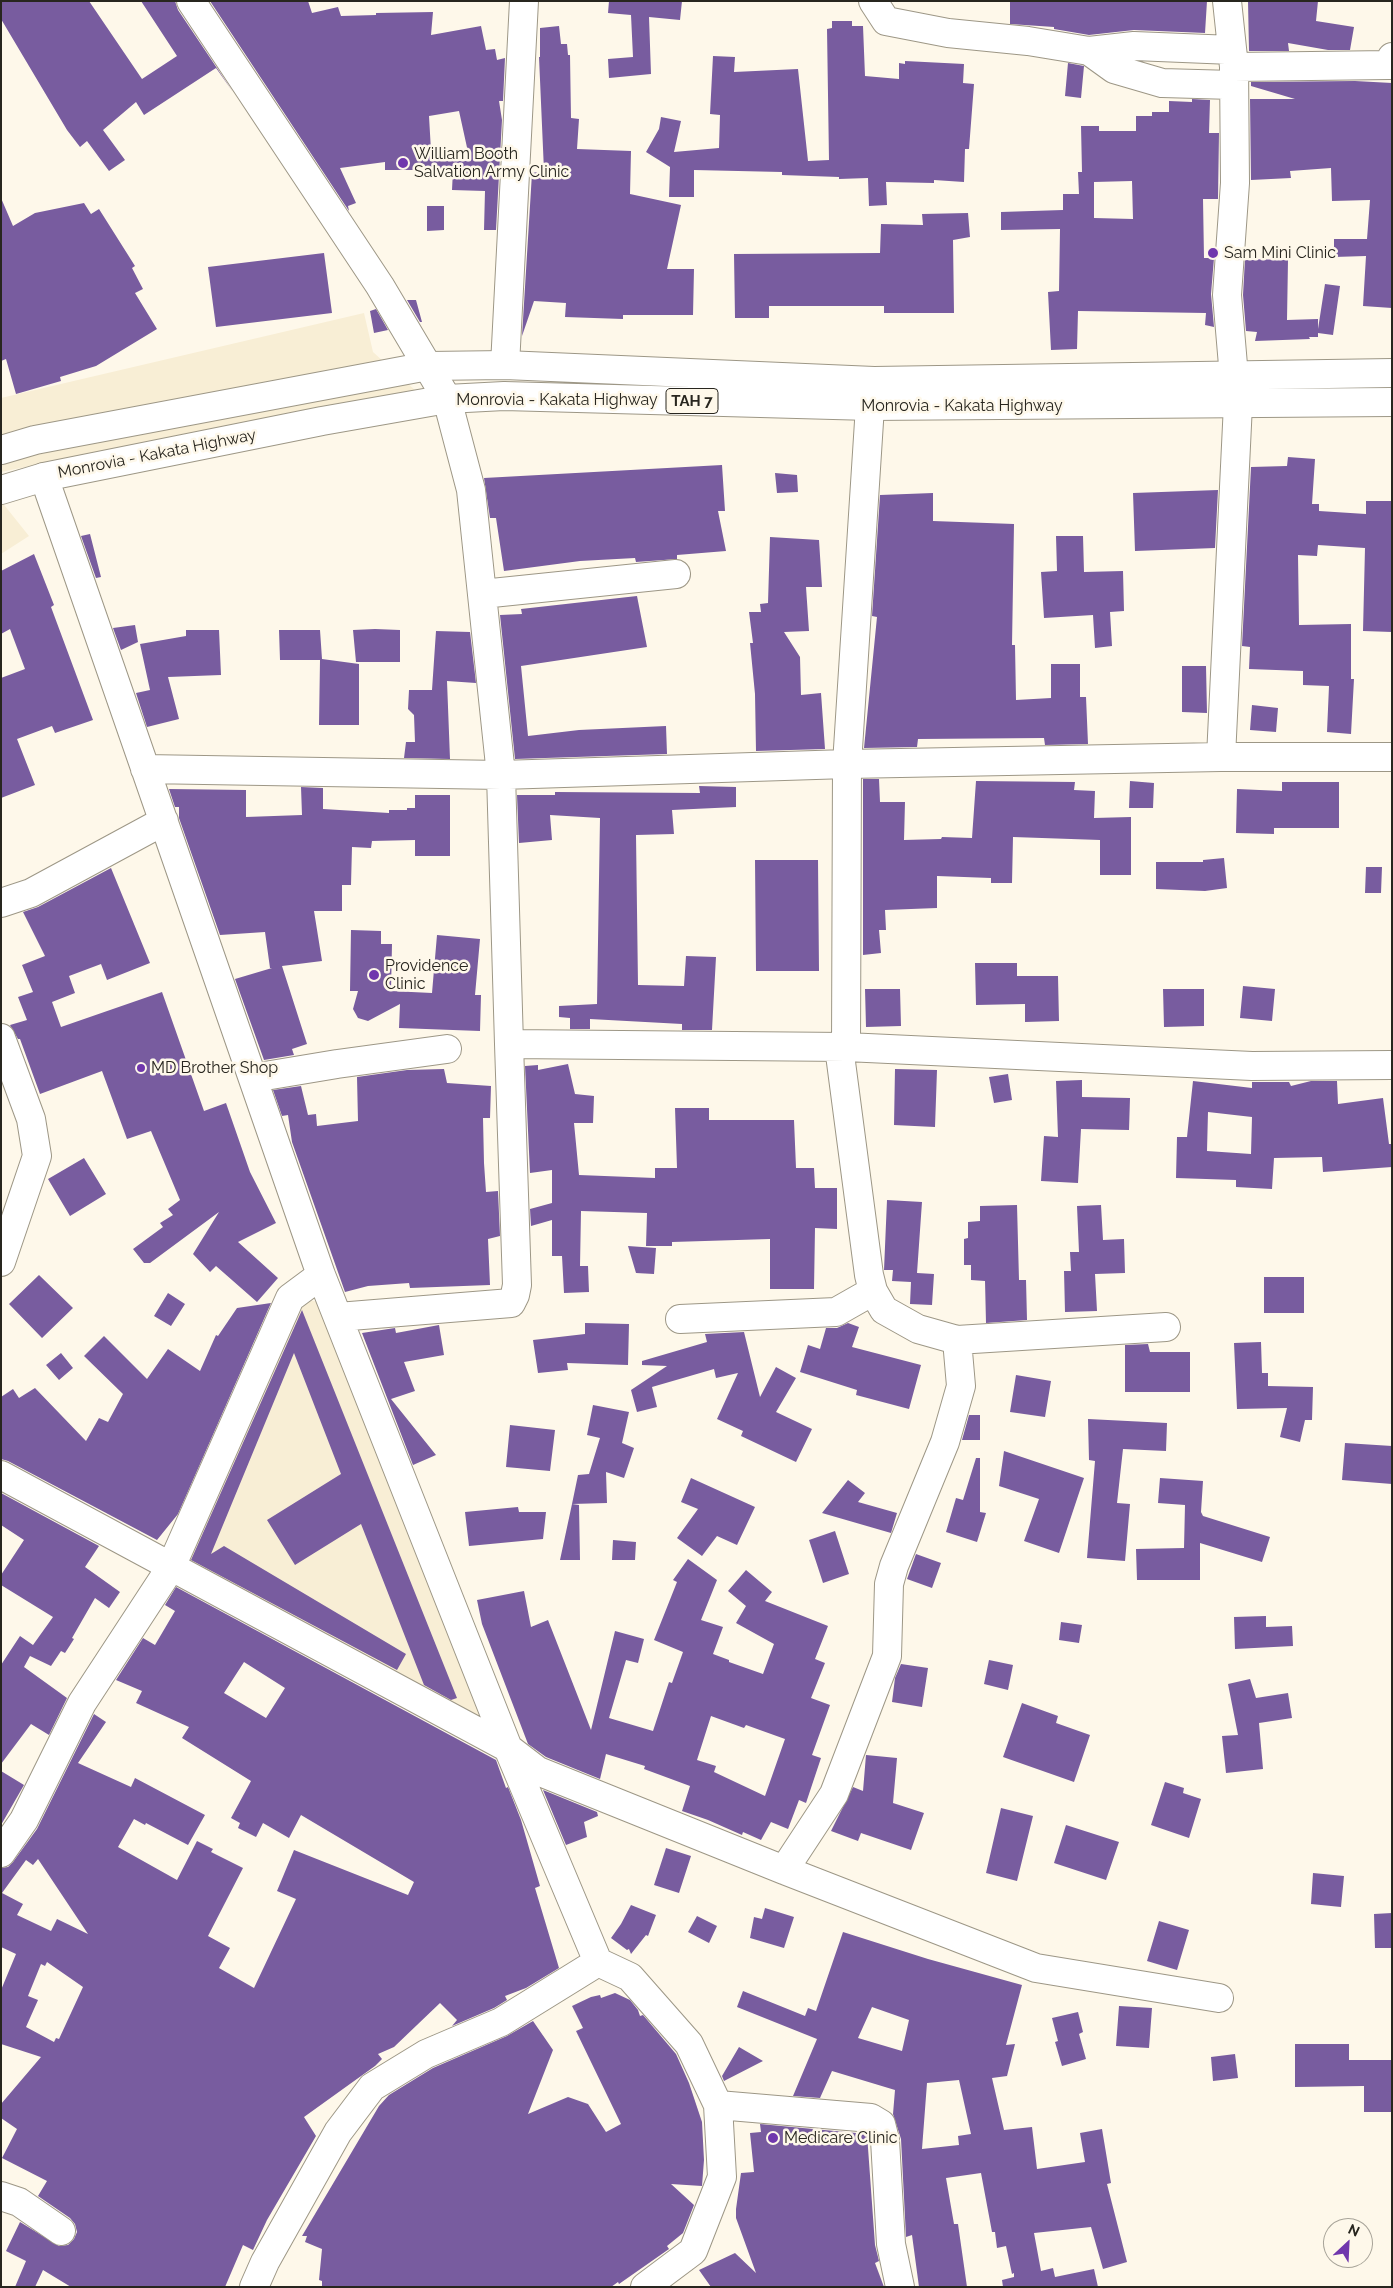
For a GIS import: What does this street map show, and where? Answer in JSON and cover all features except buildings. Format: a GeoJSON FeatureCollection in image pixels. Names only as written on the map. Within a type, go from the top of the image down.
{"type":"FeatureCollection","features":[{"type":"Feature","properties":{"kind":"main road"},"geometry":{"type":"LineString","coordinates":[[192,1],[375,278],[447,399],[471,490],[502,775],[517,1285],[511,1303],[338,1317]]}},
{"type":"Feature","properties":{"kind":"main road"},"geometry":{"type":"LineString","coordinates":[[505,365],[524,1]]}},
{"type":"Feature","properties":{"kind":"main road"},"geometry":{"type":"LineString","coordinates":[[873,1],[886,21],[948,33],[1028,41],[1089,51],[1134,46],[1233,67]]}},
{"type":"Feature","properties":{"kind":"main road"},"geometry":{"type":"LineString","coordinates":[[1227,1],[1233,67],[1235,183],[1227,295],[1234,377]]}},
{"type":"Feature","properties":{"kind":"main road"},"geometry":{"type":"LineString","coordinates":[[1089,51],[1114,69],[1162,83],[1233,67],[1389,66],[1392,57]]}},
{"type":"Feature","properties":{"kind":"main road","name":"Monrovia - Kakata Highway"},"geometry":{"type":"LineString","coordinates":[[1,450],[35,440],[428,366],[505,365],[874,381],[1234,377],[1392,373]]}},
{"type":"Feature","properties":{"kind":"main road","name":"Monrovia - Kakata Highway"},"geometry":{"type":"LineString","coordinates":[[1,490],[44,477],[322,421],[447,399],[504,396],[870,406],[1392,402]]}},
{"type":"Feature","properties":{"kind":"main road"},"geometry":{"type":"LineString","coordinates":[[1221,757],[1238,404]]}},
{"type":"Feature","properties":{"kind":"main road"},"geometry":{"type":"LineString","coordinates":[[870,406],[847,764],[843,1047],[867,1265],[873,1291],[884,1310],[918,1329],[957,1340],[1166,1327]]}},
{"type":"Feature","properties":{"kind":"main road"},"geometry":{"type":"LineString","coordinates":[[44,477],[321,1275],[508,1748],[598,1962],[630,1977],[689,2044],[718,2105],[722,2177],[693,2251],[645,2287]]}},
{"type":"Feature","properties":{"kind":"main road"},"geometry":{"type":"LineString","coordinates":[[482,594],[676,574]]}},
{"type":"Feature","properties":{"kind":"main road"},"geometry":{"type":"LineString","coordinates":[[145,769],[502,775],[847,764],[1221,757],[1392,757]]}},
{"type":"Feature","properties":{"kind":"main road"},"geometry":{"type":"LineString","coordinates":[[1,903],[31,893],[164,821]]}},
{"type":"Feature","properties":{"kind":"main road"},"geometry":{"type":"LineString","coordinates":[[1,1038],[31,1119],[37,1156],[1,1262]]}},
{"type":"Feature","properties":{"kind":"main road"},"geometry":{"type":"LineString","coordinates":[[509,1044],[843,1047],[1252,1066],[1392,1065]]}},
{"type":"Feature","properties":{"kind":"main road"},"geometry":{"type":"LineString","coordinates":[[253,1078],[447,1049]]}},
{"type":"Feature","properties":{"kind":"main road"},"geometry":{"type":"LineString","coordinates":[[1,1853],[24,1820],[82,1703],[171,1567],[290,1298],[321,1275]]}},
{"type":"Feature","properties":{"kind":"main road"},"geometry":{"type":"LineString","coordinates":[[680,1319],[836,1312],[873,1291]]}},
{"type":"Feature","properties":{"kind":"main road"},"geometry":{"type":"LineString","coordinates":[[784,1870],[834,1794],[887,1656],[889,1584],[894,1566],[945,1442],[961,1386],[957,1340]]}},
{"type":"Feature","properties":{"kind":"main road"},"geometry":{"type":"LineString","coordinates":[[1,1475],[508,1748],[538,1771],[784,1870],[1036,1968],[1219,1998]]}},
{"type":"Feature","properties":{"kind":"main road"},"geometry":{"type":"LineString","coordinates":[[254,2287],[265,2262],[338,2132],[372,2087],[426,2054],[501,2022],[598,1962]]}},
{"type":"Feature","properties":{"kind":"main road"},"geometry":{"type":"LineString","coordinates":[[718,2105],[871,2118],[881,2124],[886,2140],[891,2244],[900,2287]]}},
{"type":"Feature","properties":{"kind":"main road"},"geometry":{"type":"LineString","coordinates":[[1,2196],[19,2202],[61,2231]]}},
{"type":"Feature","properties":{"kind":"shaded area"},"geometry":{"type":"Polygon","coordinates":[[[364,313],[373,352],[416,391],[211,429],[1,472],[1,398],[364,313]]]}},
{"type":"Feature","properties":{"kind":"shaded area"},"geometry":{"type":"Polygon","coordinates":[[[1,501],[29,536],[1,554],[1,501]]]}},
{"type":"Feature","properties":{"kind":"shaded area"},"geometry":{"type":"Polygon","coordinates":[[[301,1299],[320,1302],[485,1721],[189,1562],[301,1299]]]}},
{"type":"Feature","properties":{"kind":"place","name":"William Booth Salvation Army Clinic"},"geometry":{"type":"Point","coordinates":[403,163]}},
{"type":"Feature","properties":{"kind":"place","name":"Sam Mini Clinic"},"geometry":{"type":"Point","coordinates":[1213,253]}},
{"type":"Feature","properties":{"kind":"place","name":"Providence Clinic"},"geometry":{"type":"Point","coordinates":[374,975]}},
{"type":"Feature","properties":{"kind":"place","name":"MD Brother Shop"},"geometry":{"type":"Point","coordinates":[141,1068]}},
{"type":"Feature","properties":{"kind":"place","name":"Medicare Clinic"},"geometry":{"type":"Point","coordinates":[773,2138]}}]}
